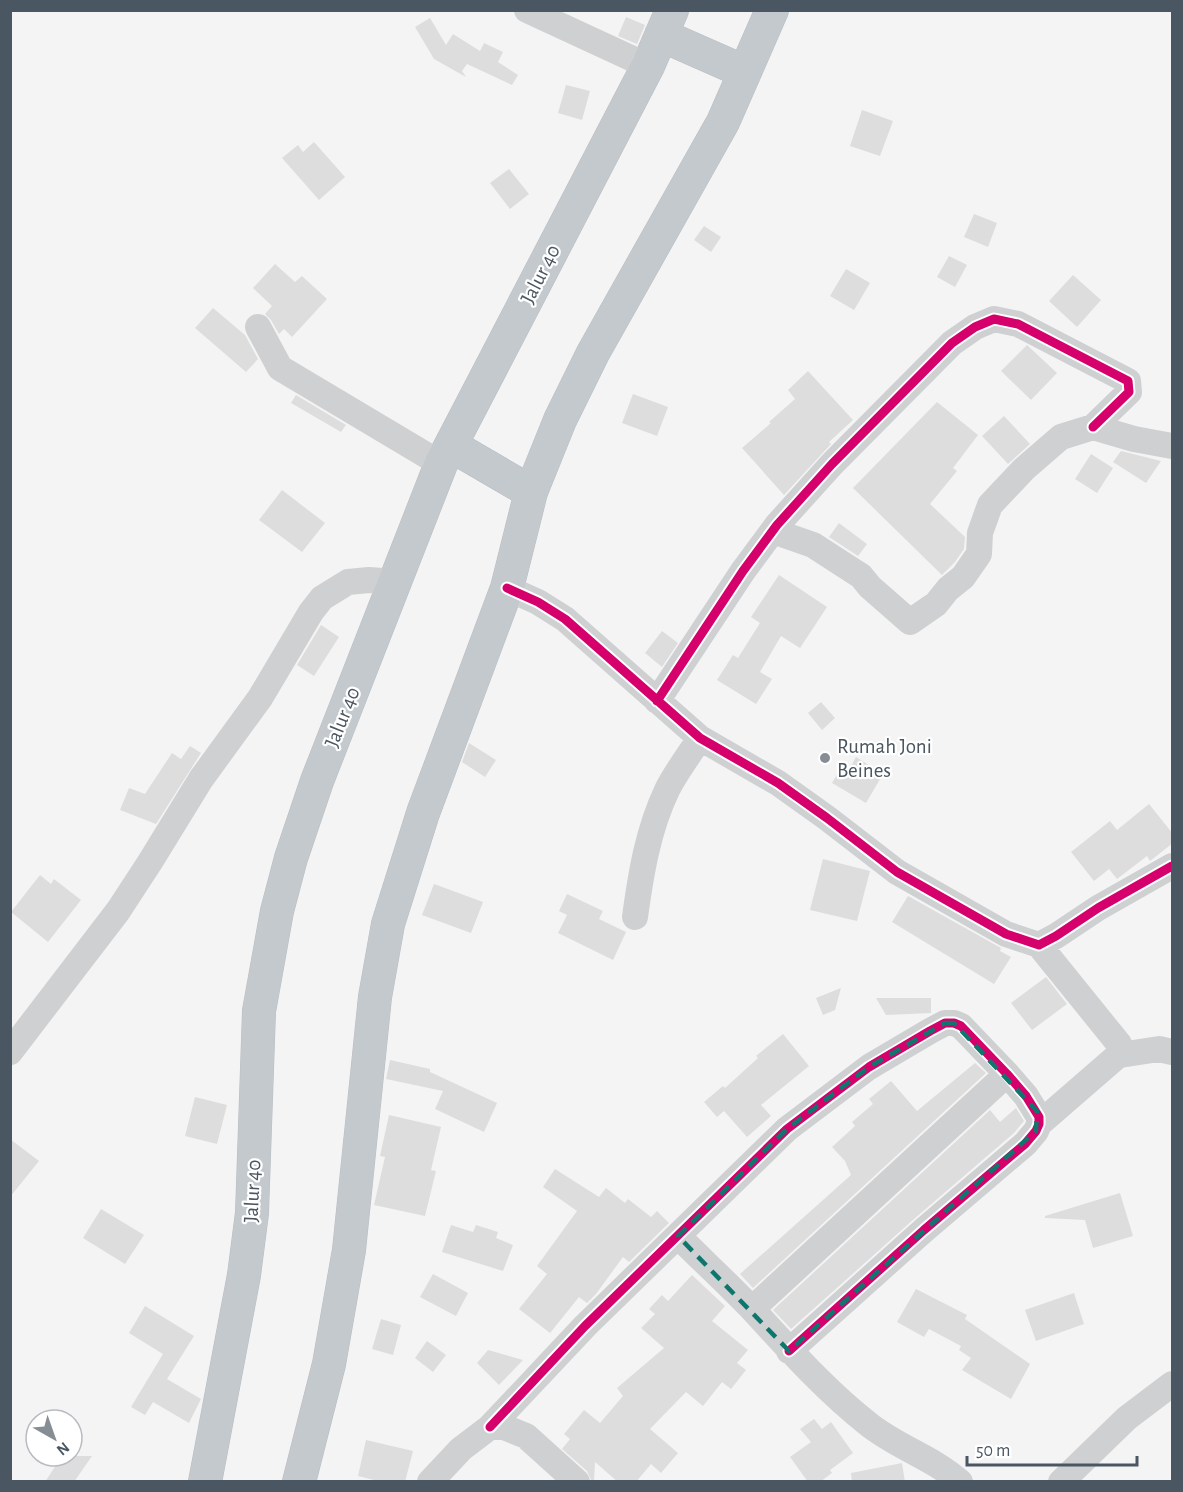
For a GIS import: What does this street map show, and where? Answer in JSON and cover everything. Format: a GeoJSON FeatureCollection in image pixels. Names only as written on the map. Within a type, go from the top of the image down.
{"type":"FeatureCollection","features":[{"type":"Feature","properties":{"kind":"highway"},"geometry":{"type":"LineString","coordinates":[[299,1482],[329,1364],[350,1250],[375,997],[388,924],[423,813],[507,588],[531,492],[560,420],[593,353],[723,122],[772,10]]}},
{"type":"Feature","properties":{"kind":"highway","name":"Jalur 40"},"geometry":{"type":"LineString","coordinates":[[205,1482],[244,1275],[251,1224],[259,1011],[277,911],[291,858],[317,781],[446,455],[648,66],[667,23]]}},
{"type":"Feature","properties":{"kind":"highway"},"geometry":{"type":"LineString","coordinates":[[667,23],[745,72]]}},
{"type":"Feature","properties":{"kind":"highway"},"geometry":{"type":"LineString","coordinates":[[446,455],[531,492]]}},
{"type":"Feature","properties":{"kind":"street"},"geometry":{"type":"LineString","coordinates":[[526,10],[648,66]]}},
{"type":"Feature","properties":{"kind":"street"},"geometry":{"type":"LineString","coordinates":[[657,701],[730,590],[773,531],[832,464],[952,343],[975,327],[994,319],[1018,324],[1128,381],[1129,392],[1093,426],[1061,437],[1024,469],[990,505],[980,532],[979,554],[963,577],[948,589],[936,604],[910,621],[870,587],[861,576],[813,545],[773,531]]}},
{"type":"Feature","properties":{"kind":"street"},"geometry":{"type":"LineString","coordinates":[[258,327],[280,368],[446,455]]}},
{"type":"Feature","properties":{"kind":"street"},"geometry":{"type":"LineString","coordinates":[[1093,426],[1134,439],[1173,446]]}},
{"type":"Feature","properties":{"kind":"street"},"geometry":{"type":"LineString","coordinates":[[10,1052],[118,911],[201,779],[260,698],[311,612],[322,598],[348,582],[369,580],[396,582]]}},
{"type":"Feature","properties":{"kind":"street"},"geometry":{"type":"LineString","coordinates":[[507,588],[538,602],[565,619],[700,738],[778,783],[897,872],[1006,934],[1039,945],[1122,1048],[1120,1055]]}},
{"type":"Feature","properties":{"kind":"street"},"geometry":{"type":"LineString","coordinates":[[635,917],[642,866],[654,823],[668,788],[700,738]]}},
{"type":"Feature","properties":{"kind":"street"},"geometry":{"type":"LineString","coordinates":[[1039,945],[1098,908],[1173,866]]}},
{"type":"Feature","properties":{"kind":"street"},"geometry":{"type":"LineString","coordinates":[[430,1482],[461,1449],[490,1427],[585,1326],[787,1129],[869,1067],[945,1023],[954,1023],[961,1026],[1007,1074],[1037,1111],[1039,1124]]}},
{"type":"Feature","properties":{"kind":"street"},"geometry":{"type":"LineString","coordinates":[[789,1351],[924,1230],[1025,1144],[1039,1124],[1120,1055],[1159,1049],[1173,1052]]}},
{"type":"Feature","properties":{"kind":"street"},"geometry":{"type":"LineString","coordinates":[[752,1309],[1007,1074]]}},
{"type":"Feature","properties":{"kind":"street"},"geometry":{"type":"LineString","coordinates":[[678,1236],[752,1309],[789,1351],[867,1423],[900,1445],[937,1464],[960,1482]]}},
{"type":"Feature","properties":{"kind":"street"},"geometry":{"type":"LineString","coordinates":[[1061,1482],[1127,1418],[1173,1384]]}},
{"type":"Feature","properties":{"kind":"street"},"geometry":{"type":"LineString","coordinates":[[490,1427],[504,1427],[526,1436],[578,1482]]}},
{"type":"Feature","properties":{"kind":"highlighted area"},"geometry":{"type":"Polygon","coordinates":[[[945,1023],[954,1023],[1037,1111],[1036,1131],[789,1351],[678,1236],[787,1129],[869,1067],[945,1023]]]}},
{"type":"Feature","properties":{"kind":"building"},"geometry":{"type":"Polygon","coordinates":[[[626,17],[645,25],[637,44],[618,36],[626,17]]]}},
{"type":"Feature","properties":{"kind":"building"},"geometry":{"type":"Polygon","coordinates":[[[430,18],[446,45],[453,34],[480,51],[484,43],[503,52],[498,62],[518,75],[512,85],[467,64],[462,71],[466,77],[434,59],[415,27],[430,18]]]}},
{"type":"Feature","properties":{"kind":"building"},"geometry":{"type":"Polygon","coordinates":[[[566,85],[590,91],[582,120],[558,113],[566,85]]]}},
{"type":"Feature","properties":{"kind":"building"},"geometry":{"type":"Polygon","coordinates":[[[862,110],[893,121],[880,156],[850,146],[862,110]]]}},
{"type":"Feature","properties":{"kind":"building"},"geometry":{"type":"Polygon","coordinates":[[[314,142],[345,177],[319,200],[282,158],[298,145],[303,152],[314,142]]]}},
{"type":"Feature","properties":{"kind":"building"},"geometry":{"type":"Polygon","coordinates":[[[509,169],[529,194],[510,209],[490,183],[509,169]]]}},
{"type":"Feature","properties":{"kind":"building"},"geometry":{"type":"Polygon","coordinates":[[[974,214],[997,223],[988,247],[964,237],[974,214]]]}},
{"type":"Feature","properties":{"kind":"building"},"geometry":{"type":"Polygon","coordinates":[[[704,226],[721,237],[711,252],[694,240],[704,226]]]}},
{"type":"Feature","properties":{"kind":"building"},"geometry":{"type":"Polygon","coordinates":[[[949,256],[967,265],[955,287],[937,277],[949,256]]]}},
{"type":"Feature","properties":{"kind":"building"},"geometry":{"type":"Polygon","coordinates":[[[275,264],[295,282],[302,276],[327,299],[292,337],[284,329],[279,334],[265,314],[272,306],[253,288],[275,264]]]}},
{"type":"Feature","properties":{"kind":"building"},"geometry":{"type":"Polygon","coordinates":[[[846,269],[870,283],[854,310],[830,296],[846,269]]]}},
{"type":"Feature","properties":{"kind":"building"},"geometry":{"type":"Polygon","coordinates":[[[1073,275],[1101,300],[1077,327],[1049,301],[1073,275]]]}},
{"type":"Feature","properties":{"kind":"building"},"geometry":{"type":"Polygon","coordinates":[[[213,308],[245,335],[258,359],[246,372],[195,328],[213,308]]]}},
{"type":"Feature","properties":{"kind":"building"},"geometry":{"type":"Polygon","coordinates":[[[1027,345],[1057,373],[1031,400],[1001,371],[1027,345]]]}},
{"type":"Feature","properties":{"kind":"building"},"geometry":{"type":"Polygon","coordinates":[[[808,371],[853,420],[829,442],[831,444],[784,495],[742,448],[795,399],[788,390],[808,371]]]}},
{"type":"Feature","properties":{"kind":"building"},"geometry":{"type":"Polygon","coordinates":[[[633,394],[668,407],[657,436],[622,423],[633,394]]]}},
{"type":"Feature","properties":{"kind":"building"},"geometry":{"type":"Polygon","coordinates":[[[296,395],[346,425],[341,432],[291,403],[296,395]]]}},
{"type":"Feature","properties":{"kind":"building"},"geometry":{"type":"Polygon","coordinates":[[[937,402],[978,435],[953,468],[957,471],[930,504],[965,537],[964,549],[942,575],[853,488],[937,402]]]}},
{"type":"Feature","properties":{"kind":"building"},"geometry":{"type":"Polygon","coordinates":[[[1004,416],[1030,444],[1008,464],[982,436],[1004,416]]]}},
{"type":"Feature","properties":{"kind":"building"},"geometry":{"type":"Polygon","coordinates":[[[1121,451],[1161,461],[1146,483],[1113,462],[1121,451]]]}},
{"type":"Feature","properties":{"kind":"building"},"geometry":{"type":"Polygon","coordinates":[[[1091,454],[1113,468],[1097,493],[1075,479],[1091,454]]]}},
{"type":"Feature","properties":{"kind":"building"},"geometry":{"type":"Polygon","coordinates":[[[282,490],[325,523],[302,552],[259,520],[282,490]]]}},
{"type":"Feature","properties":{"kind":"building"},"geometry":{"type":"Polygon","coordinates":[[[839,523],[867,544],[858,556],[829,537],[839,523]]]}},
{"type":"Feature","properties":{"kind":"building"},"geometry":{"type":"Polygon","coordinates":[[[779,575],[827,607],[800,648],[781,636],[760,672],[772,679],[756,704],[717,680],[733,655],[738,658],[760,623],[751,617],[779,575]]]}},
{"type":"Feature","properties":{"kind":"building"},"geometry":{"type":"Polygon","coordinates":[[[321,625],[339,637],[314,676],[297,665],[321,625]]]}},
{"type":"Feature","properties":{"kind":"building"},"geometry":{"type":"Polygon","coordinates":[[[662,631],[678,643],[662,667],[645,653],[662,631]]]}},
{"type":"Feature","properties":{"kind":"building"},"geometry":{"type":"Polygon","coordinates":[[[821,702],[835,718],[822,730],[808,713],[821,702]]]}},
{"type":"Feature","properties":{"kind":"building"},"geometry":{"type":"Polygon","coordinates":[[[469,743],[496,760],[485,777],[462,762],[469,743]]]}},
{"type":"Feature","properties":{"kind":"building"},"geometry":{"type":"Polygon","coordinates":[[[190,746],[201,753],[156,824],[120,810],[129,788],[145,794],[172,753],[181,759],[190,746]]]}},
{"type":"Feature","properties":{"kind":"building"},"geometry":{"type":"Polygon","coordinates":[[[856,757],[883,774],[866,803],[832,783],[843,764],[850,768],[856,757]]]}},
{"type":"Feature","properties":{"kind":"building"},"geometry":{"type":"Polygon","coordinates":[[[1149,804],[1173,834],[1173,843],[1150,861],[1147,856],[1117,879],[1109,869],[1094,881],[1071,852],[1110,821],[1117,830],[1149,804]]]}},
{"type":"Feature","properties":{"kind":"building"},"geometry":{"type":"Polygon","coordinates":[[[823,859],[870,871],[857,921],[810,910],[823,859]]]}},
{"type":"Feature","properties":{"kind":"building"},"geometry":{"type":"Polygon","coordinates":[[[40,875],[51,884],[54,879],[81,900],[48,942],[11,912],[40,875]]]}},
{"type":"Feature","properties":{"kind":"building"},"geometry":{"type":"Polygon","coordinates":[[[434,884],[483,902],[471,933],[422,915],[434,884]]]}},
{"type":"Feature","properties":{"kind":"building"},"geometry":{"type":"Polygon","coordinates":[[[567,894],[603,911],[599,919],[626,932],[613,960],[558,933],[567,915],[559,911],[567,894]]]}},
{"type":"Feature","properties":{"kind":"building"},"geometry":{"type":"Polygon","coordinates":[[[908,896],[1001,948],[1000,951],[1011,957],[994,984],[892,922],[908,896]]]}},
{"type":"Feature","properties":{"kind":"building"},"geometry":{"type":"Polygon","coordinates":[[[1046,977],[1067,1004],[1032,1030],[1011,1003],[1046,977]]]}},
{"type":"Feature","properties":{"kind":"building"},"geometry":{"type":"Polygon","coordinates":[[[841,988],[835,1010],[823,1015],[816,998],[841,988]]]}},
{"type":"Feature","properties":{"kind":"building"},"geometry":{"type":"Polygon","coordinates":[[[876,998],[931,998],[931,1013],[886,1015],[876,998]]]}},
{"type":"Feature","properties":{"kind":"building"},"geometry":{"type":"Polygon","coordinates":[[[783,1034],[809,1066],[761,1105],[771,1116],[747,1137],[724,1111],[717,1117],[704,1102],[723,1086],[725,1088],[758,1058],[756,1056],[783,1034]]]}},
{"type":"Feature","properties":{"kind":"building"},"geometry":{"type":"Polygon","coordinates":[[[390,1060],[430,1069],[430,1072],[497,1103],[484,1132],[435,1109],[443,1091],[386,1079],[390,1060]]]}},
{"type":"Feature","properties":{"kind":"building"},"geometry":{"type":"Polygon","coordinates":[[[975,1063],[986,1073],[753,1288],[740,1274],[851,1175],[845,1161],[832,1147],[855,1126],[852,1122],[873,1104],[869,1099],[891,1081],[917,1111],[975,1063]]]}},
{"type":"Feature","properties":{"kind":"building"},"geometry":{"type":"Polygon","coordinates":[[[195,1097],[227,1105],[217,1144],[185,1136],[195,1097]]]}},
{"type":"Feature","properties":{"kind":"building"},"geometry":{"type":"Polygon","coordinates":[[[1016,1108],[1024,1121],[1014,1133],[791,1329],[773,1310],[990,1110],[1000,1122],[1016,1108]]]}},
{"type":"Feature","properties":{"kind":"building"},"geometry":{"type":"Polygon","coordinates":[[[389,1115],[441,1127],[431,1170],[436,1171],[425,1216],[374,1205],[385,1157],[380,1156],[389,1115]]]}},
{"type":"Feature","properties":{"kind":"building"},"geometry":{"type":"Polygon","coordinates":[[[10,1139],[39,1161],[10,1197],[10,1139]]]}},
{"type":"Feature","properties":{"kind":"building"},"geometry":{"type":"Polygon","coordinates":[[[555,1169],[599,1197],[606,1188],[625,1203],[628,1199],[651,1217],[657,1211],[669,1223],[629,1262],[623,1257],[587,1303],[579,1297],[550,1333],[519,1309],[547,1274],[537,1266],[577,1211],[543,1187],[555,1169]]]}},
{"type":"Feature","properties":{"kind":"building"},"geometry":{"type":"Polygon","coordinates":[[[1120,1193],[1133,1236],[1093,1248],[1085,1220],[1045,1218],[1045,1216],[1120,1193]]]}},
{"type":"Feature","properties":{"kind":"building"},"geometry":{"type":"Polygon","coordinates":[[[101,1209],[144,1235],[125,1264],[83,1238],[101,1209]]]}},
{"type":"Feature","properties":{"kind":"building"},"geometry":{"type":"Polygon","coordinates":[[[451,1225],[473,1232],[476,1225],[498,1232],[496,1238],[513,1245],[503,1271],[442,1252],[451,1225]]]}},
{"type":"Feature","properties":{"kind":"building"},"geometry":{"type":"Polygon","coordinates":[[[433,1274],[468,1293],[456,1316],[420,1297],[433,1274]]]}},
{"type":"Feature","properties":{"kind":"building"},"geometry":{"type":"Polygon","coordinates":[[[692,1275],[725,1306],[712,1321],[748,1350],[737,1363],[746,1370],[731,1389],[722,1382],[703,1406],[686,1392],[650,1429],[678,1453],[661,1473],[651,1464],[636,1482],[618,1482],[595,1462],[594,1482],[592,1482],[587,1471],[562,1449],[570,1439],[564,1434],[584,1410],[600,1423],[623,1396],[617,1388],[664,1348],[641,1328],[655,1314],[649,1309],[662,1295],[668,1301],[692,1275]]]}},
{"type":"Feature","properties":{"kind":"building"},"geometry":{"type":"Polygon","coordinates":[[[916,1289],[967,1315],[965,1319],[1030,1364],[1011,1399],[962,1370],[971,1358],[959,1350],[961,1346],[929,1329],[924,1337],[897,1322],[916,1289]]]}},
{"type":"Feature","properties":{"kind":"building"},"geometry":{"type":"Polygon","coordinates":[[[1074,1293],[1084,1324],[1036,1341],[1025,1310],[1074,1293]]]}},
{"type":"Feature","properties":{"kind":"building"},"geometry":{"type":"Polygon","coordinates":[[[145,1306],[194,1336],[167,1379],[201,1399],[189,1423],[153,1402],[145,1415],[131,1407],[163,1354],[129,1333],[145,1306]]]}},
{"type":"Feature","properties":{"kind":"building"},"geometry":{"type":"Polygon","coordinates":[[[381,1319],[401,1325],[393,1355],[372,1349],[381,1319]]]}},
{"type":"Feature","properties":{"kind":"building"},"geometry":{"type":"Polygon","coordinates":[[[427,1341],[446,1355],[433,1372],[415,1358],[427,1341]]]}},
{"type":"Feature","properties":{"kind":"building"},"geometry":{"type":"Polygon","coordinates":[[[488,1350],[523,1360],[499,1385],[477,1363],[488,1350]]]}},
{"type":"Feature","properties":{"kind":"building"},"geometry":{"type":"Polygon","coordinates":[[[814,1419],[822,1429],[831,1422],[853,1453],[830,1470],[832,1473],[820,1482],[808,1482],[790,1457],[811,1442],[800,1429],[814,1419]]]}},
{"type":"Feature","properties":{"kind":"building"},"geometry":{"type":"Polygon","coordinates":[[[366,1440],[413,1451],[405,1482],[382,1482],[358,1476],[366,1440]]]}},
{"type":"Feature","properties":{"kind":"building"},"geometry":{"type":"Polygon","coordinates":[[[84,1456],[92,1456],[84,1468],[84,1456]]]}},
{"type":"Feature","properties":{"kind":"building"},"geometry":{"type":"Polygon","coordinates":[[[902,1463],[905,1482],[852,1482],[851,1473],[902,1463]]]}},
{"type":"Feature","properties":{"kind":"building"},"geometry":{"type":"Polygon","coordinates":[[[54,1468],[84,1468],[74,1482],[45,1482],[54,1468]]]}},
{"type":"Feature","properties":{"kind":"cycle path"},"geometry":{"type":"LineString","coordinates":[[657,701],[743,571],[777,525],[832,464],[952,343],[975,327],[994,319],[1018,324],[1128,381],[1129,392],[1093,427]]}},
{"type":"Feature","properties":{"kind":"cycle path"},"geometry":{"type":"LineString","coordinates":[[507,588],[538,602],[565,619],[700,738],[778,783],[897,872],[1006,934],[1039,945],[1172,866]]}},
{"type":"Feature","properties":{"kind":"cycle path"},"geometry":{"type":"LineString","coordinates":[[490,1427],[585,1326],[787,1129],[869,1067],[945,1023],[961,1026],[1026,1096],[1039,1117],[1036,1131],[1025,1144],[924,1230],[789,1351]]}},
{"type":"Feature","properties":{"kind":"place","name":"Rumah Joni Beines"},"geometry":{"type":"Point","coordinates":[825,758]}}]}
